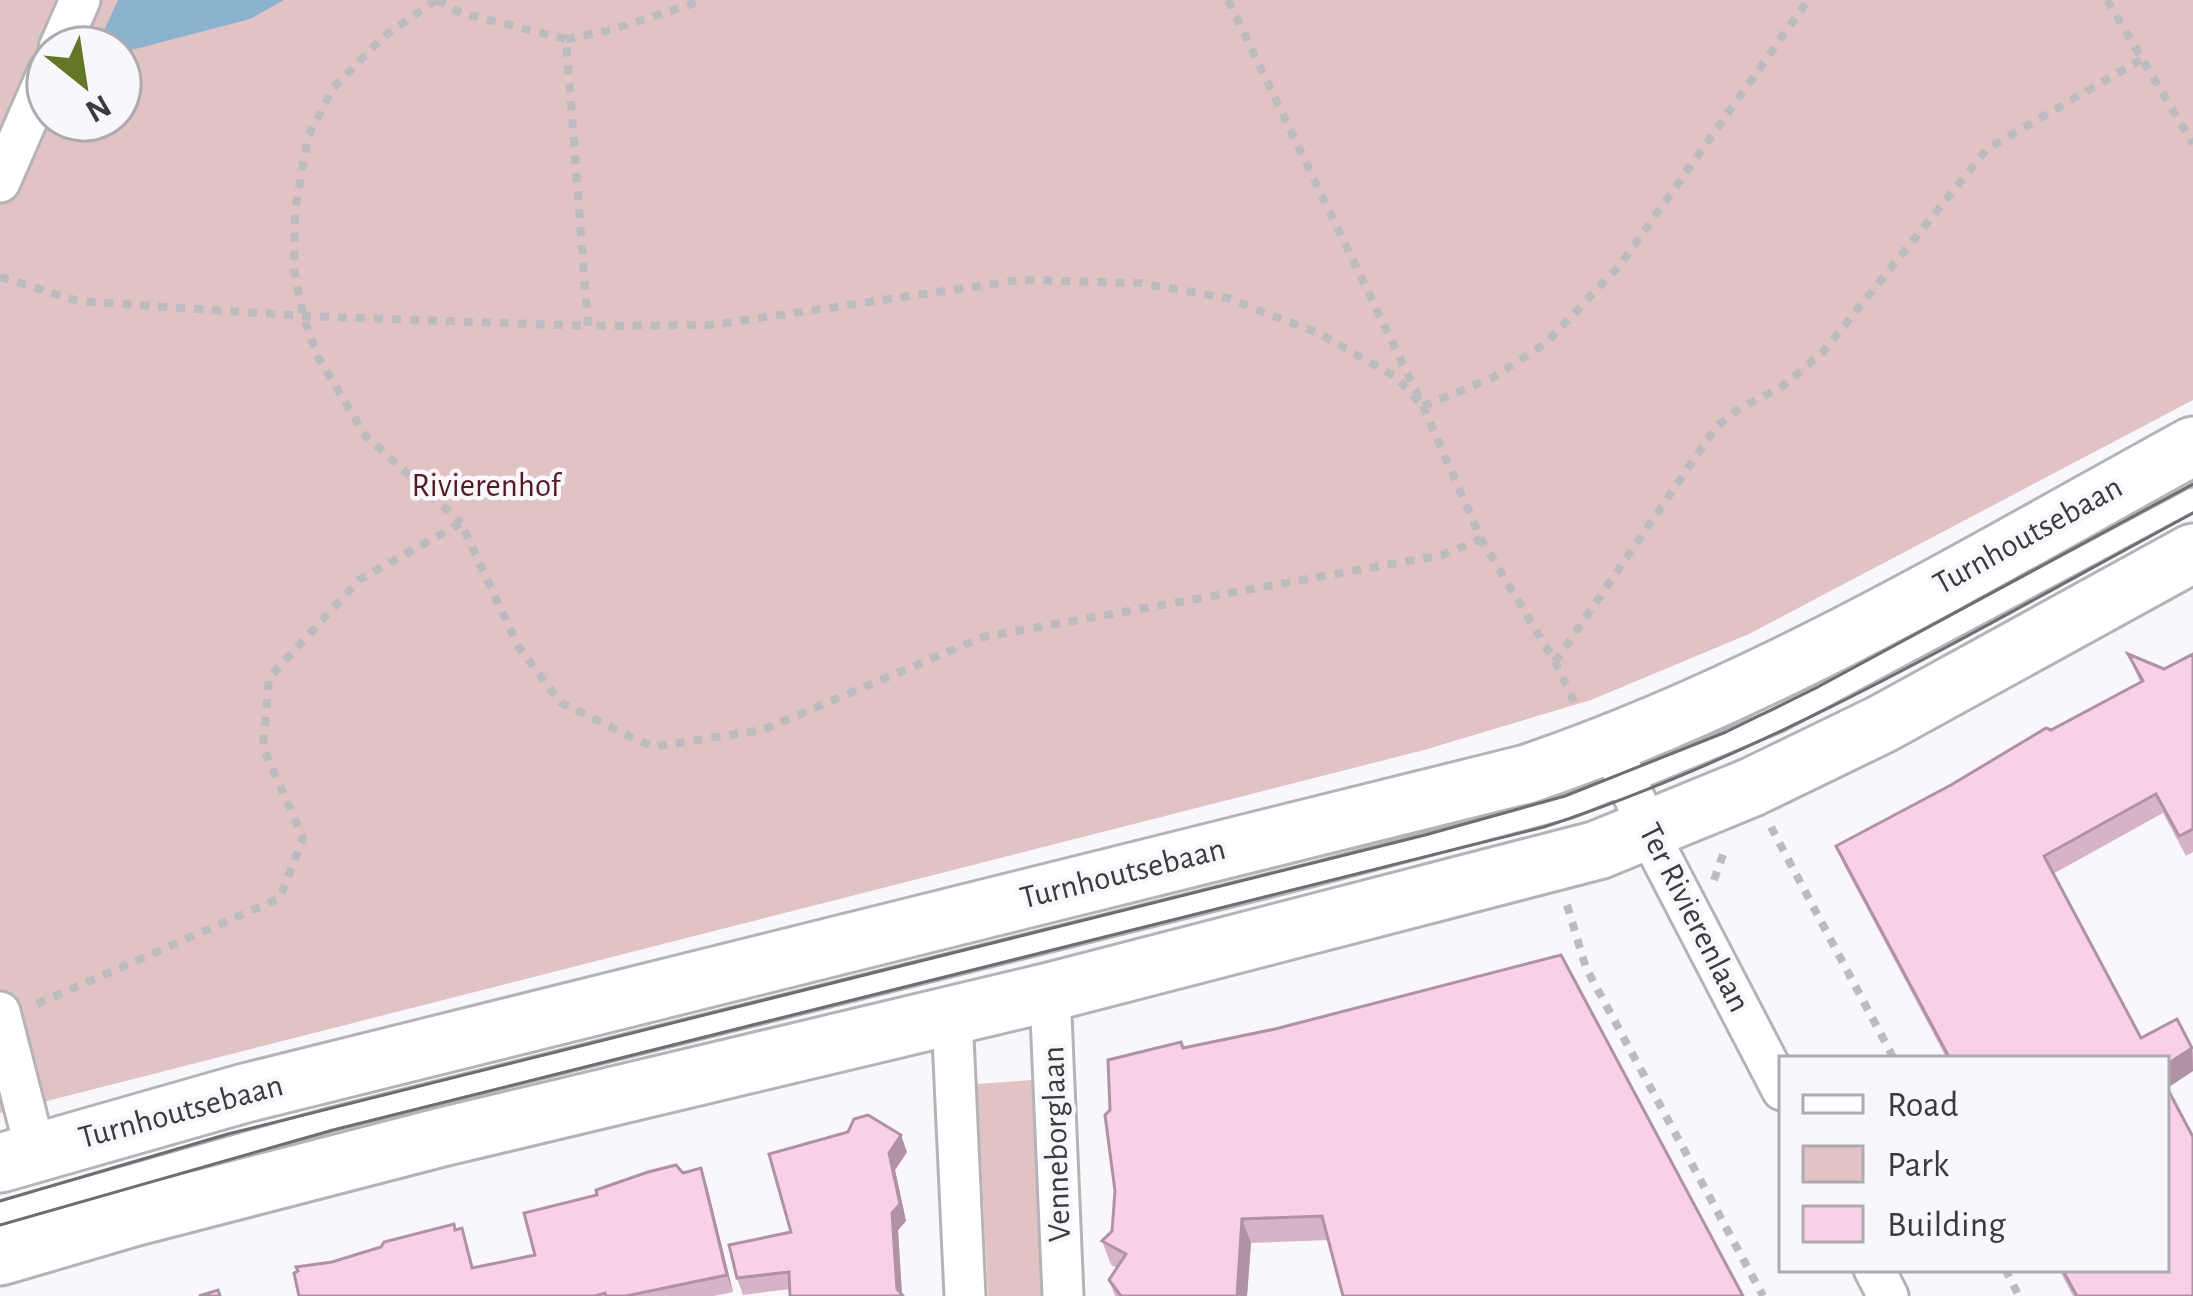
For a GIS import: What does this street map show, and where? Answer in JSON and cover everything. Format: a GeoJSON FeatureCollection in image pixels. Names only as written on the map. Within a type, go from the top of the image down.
{"type":"FeatureCollection","features":[{"type":"Feature","properties":{"kind":"main road","name":"Turnhoutsebaan"},"geometry":{"type":"LineString","coordinates":[[0,1256],[442,1137],[1050,992],[1532,870],[1620,778],[1712,703],[1830,646],[2193,446]]}},
{"type":"Feature","properties":{"kind":"main road","name":"Turnhoutsebaan"},"geometry":{"type":"LineString","coordinates":[[16,1148],[1469,788],[1620,778],[1752,787],[1882,724],[2193,553]]}},
{"type":"Feature","properties":{"kind":"street"},"geometry":{"type":"LineString","coordinates":[[0,182],[24,127]]}},
{"type":"Feature","properties":{"kind":"street","name":"Ter Rivierenlaan"},"geometry":{"type":"LineString","coordinates":[[1620,778],[1779,1084]]}},
{"type":"Feature","properties":{"kind":"street","name":"Venneborglaan"},"geometry":{"type":"LineString","coordinates":[[1050,992],[1063,1296]]}},
{"type":"Feature","properties":{"kind":"street"},"geometry":{"type":"LineString","coordinates":[[1,1016],[16,1148]]}},
{"type":"Feature","properties":{"kind":"street"},"geometry":{"type":"LineString","coordinates":[[952,1016],[964,1296]]}},
{"type":"Feature","properties":{"kind":"lane","name":"Turnhoutsebaan"},"geometry":{"type":"LineString","coordinates":[[0,1213],[230,1145],[1540,815],[1620,778],[1809,706],[2193,499]]}},
{"type":"Feature","properties":{"kind":"path"},"geometry":{"type":"LineString","coordinates":[[704,0],[566,39],[461,13],[437,0],[383,37],[333,88],[308,136],[295,211],[294,269],[303,316],[318,357],[364,435],[460,524],[518,646],[560,703],[653,748],[762,730],[983,637],[1442,555],[1481,539]]}},
{"type":"Feature","properties":{"kind":"path"},"geometry":{"type":"LineString","coordinates":[[1228,0],[1423,406],[1481,539],[1620,778]]}},
{"type":"Feature","properties":{"kind":"path"},"geometry":{"type":"LineString","coordinates":[[1423,406],[1516,365],[1546,343],[1621,264],[1808,0]]}},
{"type":"Feature","properties":{"kind":"path"},"geometry":{"type":"LineString","coordinates":[[2107,0],[2193,144]]}},
{"type":"Feature","properties":{"kind":"path"},"geometry":{"type":"LineString","coordinates":[[566,39],[588,326]]}},
{"type":"Feature","properties":{"kind":"path"},"geometry":{"type":"LineString","coordinates":[[1556,662],[1717,426],[1783,386],[1822,353],[1987,149],[2142,59]]}},
{"type":"Feature","properties":{"kind":"path"},"geometry":{"type":"LineString","coordinates":[[0,277],[78,301],[303,316],[588,326],[711,325],[1020,280],[1140,284],[1227,298],[1318,333],[1396,377],[1423,406]]}},
{"type":"Feature","properties":{"kind":"path"},"geometry":{"type":"LineString","coordinates":[[1,1016],[280,898],[303,838],[262,747],[269,678],[359,580],[460,524]]}},
{"type":"Feature","properties":{"kind":"path"},"geometry":{"type":"LineString","coordinates":[[1765,815],[1892,1056]]}},
{"type":"Feature","properties":{"kind":"path"},"geometry":{"type":"LineString","coordinates":[[1563,892],[1586,968],[1762,1296]]}},
{"type":"Feature","properties":{"kind":"green space","name":"Rivierenhof"},"geometry":{"type":"Polygon","coordinates":[[[0,0],[2193,0],[2193,400],[1749,634],[1591,700],[1424,750],[0,1113],[0,0]]]}},
{"type":"Feature","properties":{"kind":"green space"},"geometry":{"type":"Polygon","coordinates":[[[1032,1080],[1042,1296],[988,1296],[977,1084],[1032,1080]]]}},
{"type":"Feature","properties":{"kind":"water"},"geometry":{"type":"Polygon","coordinates":[[[118,0],[284,0],[250,19],[144,47],[144,24],[107,24],[118,0]]]}},
{"type":"Feature","properties":{"kind":"building"},"geometry":{"type":"Polygon","coordinates":[[[2128,654],[2164,669],[2193,654],[2193,829],[2179,836],[2156,794],[2044,856],[2141,1038],[2177,1019],[2192,1048],[2169,1063],[2169,1056],[1948,1056],[1836,846],[2046,728],[2051,730],[2143,681],[2128,654]]]}},
{"type":"Feature","properties":{"kind":"building"},"geometry":{"type":"Polygon","coordinates":[[[1561,955],[1743,1296],[1343,1296],[1322,1216],[1242,1219],[1237,1296],[1121,1296],[1109,1280],[1126,1254],[1102,1241],[1112,1231],[1115,1191],[1105,1115],[1110,1110],[1108,1060],[1181,1042],[1183,1048],[1275,1029],[1561,955]]]}},
{"type":"Feature","properties":{"kind":"building"},"geometry":{"type":"Polygon","coordinates":[[[2169,1092],[2193,1137],[2193,1296],[2077,1296],[2064,1272],[2169,1272],[2169,1092]]]}},
{"type":"Feature","properties":{"kind":"building"},"geometry":{"type":"Polygon","coordinates":[[[868,1115],[901,1135],[889,1153],[900,1204],[892,1213],[897,1289],[903,1296],[790,1296],[789,1272],[737,1278],[729,1245],[791,1232],[769,1154],[848,1132],[854,1119],[868,1115]]]}},
{"type":"Feature","properties":{"kind":"building"},"geometry":{"type":"Polygon","coordinates":[[[676,1165],[683,1173],[701,1168],[727,1275],[626,1296],[299,1296],[296,1267],[332,1262],[384,1242],[454,1224],[455,1230],[462,1228],[472,1268],[535,1255],[524,1213],[597,1195],[596,1190],[676,1165]]]}},
{"type":"Feature","properties":{"kind":"tram line"},"geometry":{"type":"LineString","coordinates":[[0,1201],[228,1134],[1565,796],[1726,732],[1816,688],[2193,484]]}},
{"type":"Feature","properties":{"kind":"tram line"},"geometry":{"type":"LineString","coordinates":[[0,1225],[333,1130],[1544,827],[1629,797],[1794,725],[2193,513]]}}]}
